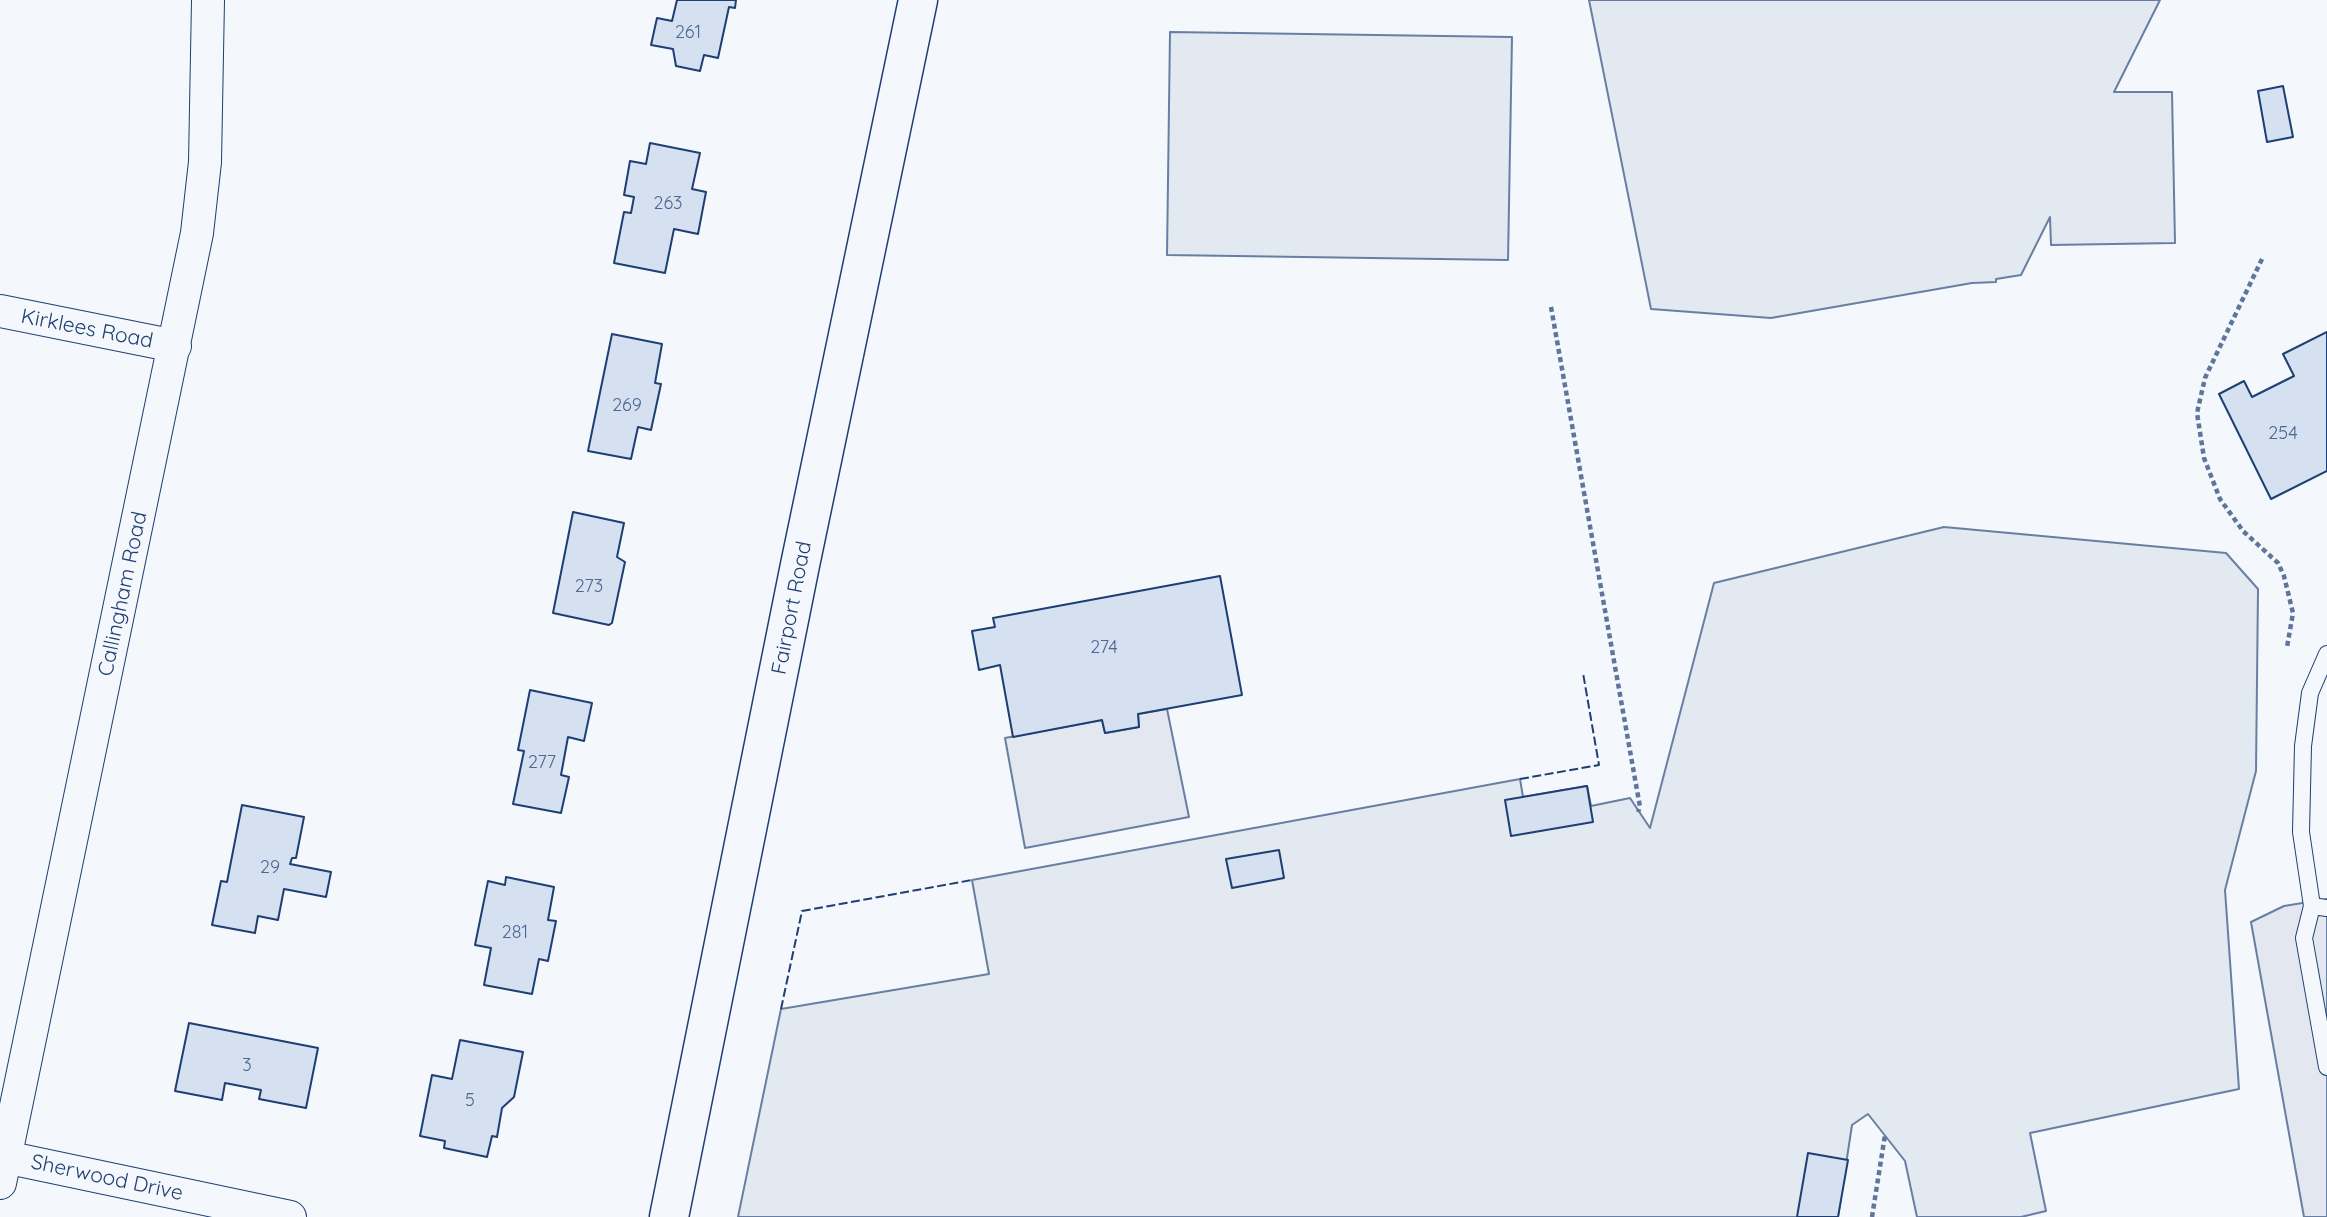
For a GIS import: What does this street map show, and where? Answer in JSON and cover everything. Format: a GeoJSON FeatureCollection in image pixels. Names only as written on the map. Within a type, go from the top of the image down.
{"type":"FeatureCollection","features":[{"type":"Feature","properties":{"kind":"main road","name":"Fairport Road"},"geometry":{"type":"LineString","coordinates":[[669,1217],[800,565],[918,0]]}},
{"type":"Feature","properties":{"kind":"street","name":"Callingham Road"},"geometry":{"type":"LineString","coordinates":[[3,1170],[197,233],[205,162],[208,0]]}},
{"type":"Feature","properties":{"kind":"street","name":"Kirklees Road"},"geometry":{"type":"LineString","coordinates":[[0,311],[174,346]]}},
{"type":"Feature","properties":{"kind":"street","name":"Sherwood Drive"},"geometry":{"type":"LineString","coordinates":[[3,1170],[290,1217]]}},
{"type":"Feature","properties":{"kind":"lane"},"geometry":{"type":"LineString","coordinates":[[2327,654],[2309,693],[2303,746],[2301,832],[2320,906],[2304,938],[2327,1067]]}},
{"type":"Feature","properties":{"kind":"path"},"geometry":{"type":"LineString","coordinates":[[2262,259],[2205,378],[2197,413],[2204,458],[2220,499],[2243,531],[2278,563],[2284,576],[2293,613],[2287,647]]}},
{"type":"Feature","properties":{"kind":"path"},"geometry":{"type":"LineString","coordinates":[[1551,307],[1640,807],[1638,812]]}},
{"type":"Feature","properties":{"kind":"path"},"geometry":{"type":"LineString","coordinates":[[1871,1217],[1885,1135]]}},
{"type":"Feature","properties":{"kind":"shaded area"},"geometry":{"type":"Polygon","coordinates":[[[1589,0],[2160,0],[2114,92],[2172,92],[2175,243],[2051,245],[2050,217],[2021,275],[1996,279],[1996,282],[1972,283],[1771,318],[1651,309],[1589,0]]]}},
{"type":"Feature","properties":{"kind":"shaded area"},"geometry":{"type":"Polygon","coordinates":[[[1170,32],[1512,37],[1508,260],[1167,255],[1170,32]]]}},
{"type":"Feature","properties":{"kind":"shaded area"},"geometry":{"type":"Polygon","coordinates":[[[1944,527],[2226,553],[2258,589],[2256,771],[2225,890],[2239,1089],[2030,1133],[2046,1211],[2021,1217],[1917,1217],[1905,1161],[1868,1114],[1852,1125],[1838,1217],[738,1217],[781,1009],[989,974],[972,880],[1520,779],[1523,797],[1587,786],[1591,806],[1630,798],[1650,828],[1714,583],[1944,527]]]}},
{"type":"Feature","properties":{"kind":"shaded area"},"geometry":{"type":"Polygon","coordinates":[[[1167,709],[1189,817],[1025,848],[1005,738],[1102,720],[1105,733],[1139,727],[1138,714],[1167,709]]]}},
{"type":"Feature","properties":{"kind":"shaded area"},"geometry":{"type":"Polygon","coordinates":[[[2327,899],[2327,1217],[2304,1217],[2251,922],[2284,906],[2327,899]]]}},
{"type":"Feature","properties":{"kind":"building"},"geometry":{"type":"Polygon","coordinates":[[[677,0],[736,0],[735,8],[729,7],[718,58],[704,55],[700,71],[676,66],[673,49],[651,45],[657,18],[672,21],[677,0]]]}},
{"type":"Feature","properties":{"kind":"building"},"geometry":{"type":"Polygon","coordinates":[[[2283,86],[2293,137],[2267,142],[2258,91],[2283,86]]]}},
{"type":"Feature","properties":{"kind":"building"},"geometry":{"type":"Polygon","coordinates":[[[650,143],[700,153],[692,189],[706,192],[698,234],[674,229],[665,273],[614,263],[624,212],[631,213],[634,197],[624,195],[630,161],[646,164],[650,143]]]}},
{"type":"Feature","properties":{"kind":"building"},"geometry":{"type":"Polygon","coordinates":[[[2327,332],[2327,471],[2271,499],[2219,394],[2244,381],[2252,397],[2294,376],[2283,354],[2327,332]]]}},
{"type":"Feature","properties":{"kind":"building"},"geometry":{"type":"Polygon","coordinates":[[[612,334],[662,344],[655,383],[661,384],[651,430],[638,427],[631,459],[588,451],[612,334]]]}},
{"type":"Feature","properties":{"kind":"building"},"geometry":{"type":"Polygon","coordinates":[[[573,512],[624,523],[617,557],[625,562],[612,623],[609,625],[553,613],[573,512]]]}},
{"type":"Feature","properties":{"kind":"building"},"geometry":{"type":"Polygon","coordinates":[[[1220,576],[1242,695],[1138,714],[1139,727],[1105,733],[1102,720],[1013,737],[1000,665],[979,670],[972,631],[995,627],[993,618],[1220,576]]]}},
{"type":"Feature","properties":{"kind":"building"},"geometry":{"type":"Polygon","coordinates":[[[530,690],[592,703],[584,741],[568,737],[561,775],[569,777],[561,813],[513,804],[524,751],[518,750],[530,690]]]}},
{"type":"Feature","properties":{"kind":"building"},"geometry":{"type":"Polygon","coordinates":[[[1587,786],[1593,822],[1511,836],[1505,800],[1587,786]]]}},
{"type":"Feature","properties":{"kind":"building"},"geometry":{"type":"Polygon","coordinates":[[[242,805],[304,817],[296,858],[292,858],[290,864],[331,872],[326,897],[284,889],[278,920],[258,916],[255,933],[212,925],[221,881],[227,882],[242,805]]]}},
{"type":"Feature","properties":{"kind":"building"},"geometry":{"type":"Polygon","coordinates":[[[1279,850],[1284,878],[1232,888],[1226,859],[1279,850]]]}},
{"type":"Feature","properties":{"kind":"building"},"geometry":{"type":"Polygon","coordinates":[[[506,877],[554,887],[548,920],[556,921],[548,961],[539,959],[532,994],[484,985],[491,948],[475,945],[488,881],[505,885],[506,877]]]}},
{"type":"Feature","properties":{"kind":"building"},"geometry":{"type":"Polygon","coordinates":[[[189,1023],[318,1048],[306,1108],[259,1099],[261,1090],[225,1083],[222,1100],[175,1091],[189,1023]]]}},
{"type":"Feature","properties":{"kind":"building"},"geometry":{"type":"Polygon","coordinates":[[[460,1040],[523,1052],[514,1097],[502,1108],[497,1137],[492,1136],[487,1157],[444,1148],[445,1141],[420,1136],[432,1075],[452,1079],[460,1040]]]}},
{"type":"Feature","properties":{"kind":"building"},"geometry":{"type":"Polygon","coordinates":[[[1808,1153],[1848,1160],[1838,1217],[1797,1217],[1808,1153]]]}},
{"type":"Feature","properties":{"kind":"fence"},"geometry":{"type":"LineString","coordinates":[[1520,779],[1599,765],[1583,673]]}},
{"type":"Feature","properties":{"kind":"fence"},"geometry":{"type":"LineString","coordinates":[[781,1009],[802,911],[972,880]]}}]}
